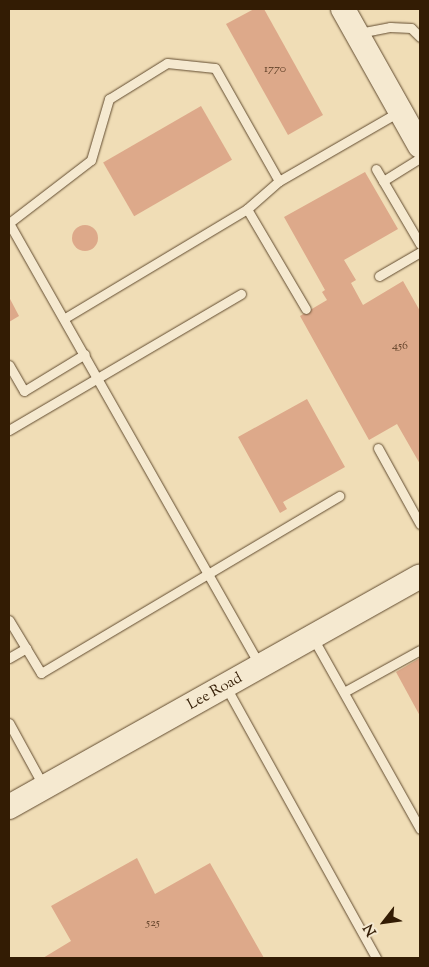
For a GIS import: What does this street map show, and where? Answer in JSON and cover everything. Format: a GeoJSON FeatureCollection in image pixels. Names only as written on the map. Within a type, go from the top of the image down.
{"type":"FeatureCollection","features":[{"type":"Feature","properties":{"kind":"street"},"geometry":{"type":"LineString","coordinates":[[343,9],[420,146]]}},
{"type":"Feature","properties":{"kind":"street","name":"Lee Road"},"geometry":{"type":"LineString","coordinates":[[9,807],[420,576]]}},
{"type":"Feature","properties":{"kind":"lane"},"geometry":{"type":"LineString","coordinates":[[357,34],[390,27],[410,28],[420,37]]}},
{"type":"Feature","properties":{"kind":"lane"},"geometry":{"type":"LineString","coordinates":[[261,667],[100,379],[9,222],[90,160],[109,99],[167,63],[215,68],[278,181]]}},
{"type":"Feature","properties":{"kind":"lane"},"geometry":{"type":"LineString","coordinates":[[65,318],[247,209],[278,181],[401,111]]}},
{"type":"Feature","properties":{"kind":"lane"},"geometry":{"type":"LineString","coordinates":[[383,181],[420,158]]}},
{"type":"Feature","properties":{"kind":"lane"},"geometry":{"type":"LineString","coordinates":[[376,169],[420,244]]}},
{"type":"Feature","properties":{"kind":"lane"},"geometry":{"type":"LineString","coordinates":[[247,209],[306,309]]}},
{"type":"Feature","properties":{"kind":"lane"},"geometry":{"type":"LineString","coordinates":[[379,276],[420,252]]}},
{"type":"Feature","properties":{"kind":"lane"},"geometry":{"type":"LineString","coordinates":[[9,430],[100,379],[241,294]]}},
{"type":"Feature","properties":{"kind":"lane"},"geometry":{"type":"LineString","coordinates":[[9,365],[24,391],[85,354]]}},
{"type":"Feature","properties":{"kind":"lane"},"geometry":{"type":"LineString","coordinates":[[378,448],[420,524]]}},
{"type":"Feature","properties":{"kind":"lane"},"geometry":{"type":"LineString","coordinates":[[9,620],[41,673],[339,496]]}},
{"type":"Feature","properties":{"kind":"lane"},"geometry":{"type":"LineString","coordinates":[[312,637],[420,830]]}},
{"type":"Feature","properties":{"kind":"lane"},"geometry":{"type":"LineString","coordinates":[[9,658],[26,648]]}},
{"type":"Feature","properties":{"kind":"lane"},"geometry":{"type":"LineString","coordinates":[[344,692],[420,650]]}},
{"type":"Feature","properties":{"kind":"lane"},"geometry":{"type":"LineString","coordinates":[[226,686],[376,958]]}},
{"type":"Feature","properties":{"kind":"lane"},"geometry":{"type":"LineString","coordinates":[[9,723],[44,787]]}},
{"type":"Feature","properties":{"kind":"building"},"geometry":{"type":"Polygon","coordinates":[[[254,9],[264,9],[323,115],[288,135],[226,24],[254,9]]]}},
{"type":"Feature","properties":{"kind":"building"},"geometry":{"type":"Polygon","coordinates":[[[201,106],[232,160],[134,216],[103,162],[201,106]]]}},
{"type":"Feature","properties":{"kind":"building"},"geometry":{"type":"Polygon","coordinates":[[[365,172],[398,229],[344,260],[356,280],[351,283],[363,305],[403,281],[420,311],[420,464],[397,424],[369,440],[300,316],[327,300],[322,292],[325,290],[284,217],[365,172]]]}},
{"type":"Feature","properties":{"kind":"building"},"geometry":{"type":"Polygon","coordinates":[[[85,225],[95,228],[98,238],[95,248],[85,251],[75,248],[72,238],[75,228],[85,225]]]}},
{"type":"Feature","properties":{"kind":"building"},"geometry":{"type":"Polygon","coordinates":[[[9,297],[19,316],[9,322],[9,297]]]}},
{"type":"Feature","properties":{"kind":"building"},"geometry":{"type":"Polygon","coordinates":[[[307,399],[345,467],[283,502],[287,509],[280,513],[238,437],[307,399]]]}},
{"type":"Feature","properties":{"kind":"building"},"geometry":{"type":"Polygon","coordinates":[[[420,658],[420,716],[396,672],[420,658]]]}},
{"type":"Feature","properties":{"kind":"building"},"geometry":{"type":"Polygon","coordinates":[[[137,858],[155,894],[210,863],[264,958],[43,958],[71,941],[51,906],[137,858]]]}}]}
